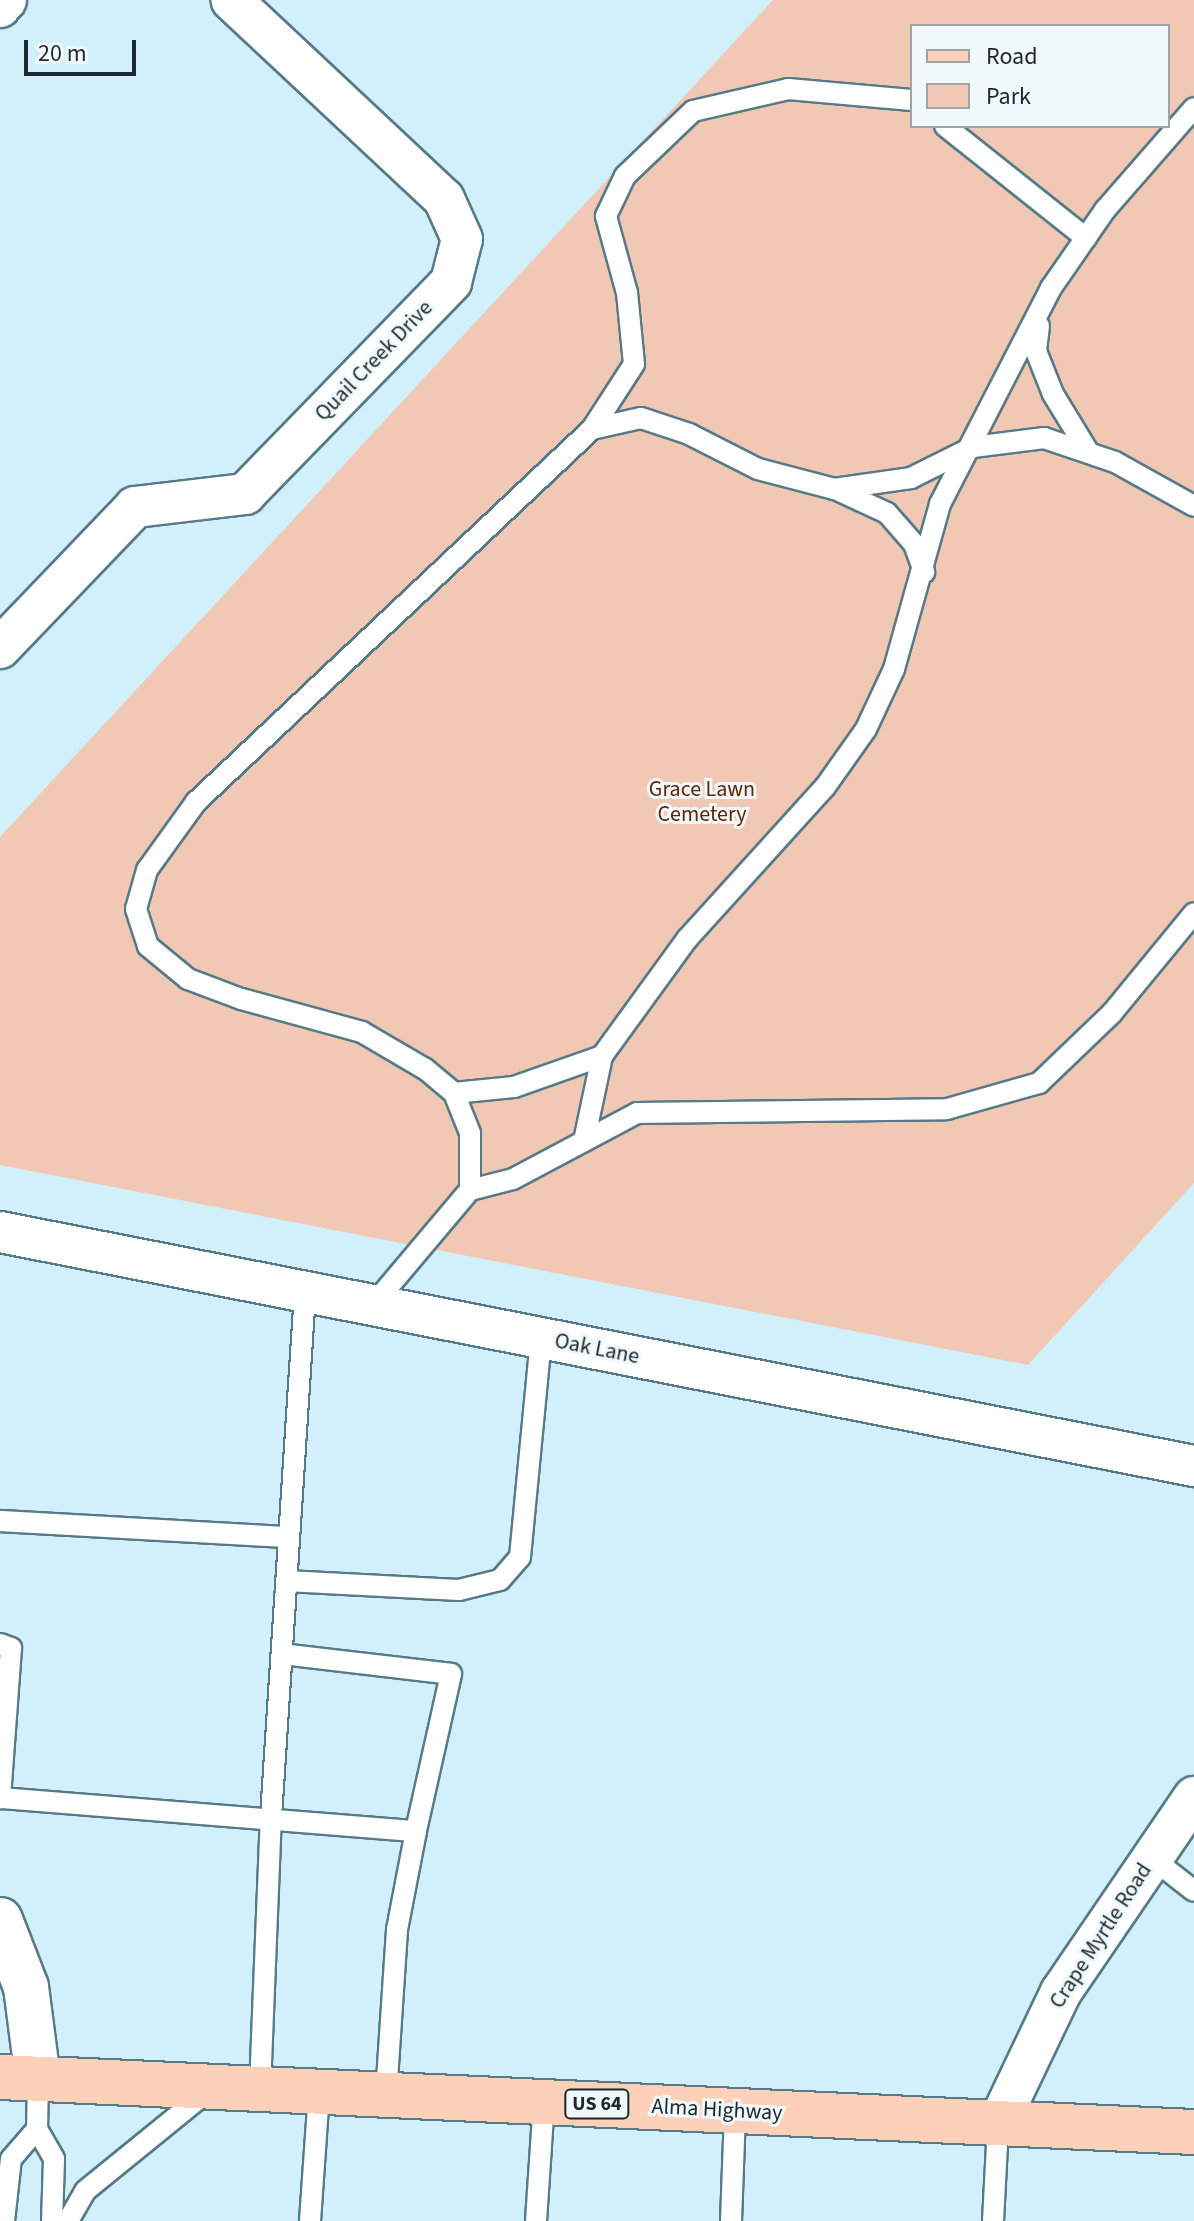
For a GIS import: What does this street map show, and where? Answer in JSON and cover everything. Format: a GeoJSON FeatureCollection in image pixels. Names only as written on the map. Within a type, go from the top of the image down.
{"type":"FeatureCollection","features":[{"type":"Feature","properties":{"kind":"main road","name":"Alma Highway"},"geometry":{"type":"LineString","coordinates":[[19,2078],[1194,2132]]}},
{"type":"Feature","properties":{"kind":"street"},"geometry":{"type":"LineString","coordinates":[[0,7],[6,0]]}},
{"type":"Feature","properties":{"kind":"street","name":"Quail Creek Drive"},"geometry":{"type":"LineString","coordinates":[[0,648],[135,507],[245,494],[451,282],[462,239],[444,199],[231,0]]}},
{"type":"Feature","properties":{"kind":"street","name":"Oak Lane"},"geometry":{"type":"LineString","coordinates":[[0,1232],[1194,1466]]}},
{"type":"Feature","properties":{"kind":"street","name":"Crape Myrtle Road"},"geometry":{"type":"LineString","coordinates":[[998,2124],[1061,1992],[1194,1797]]}},
{"type":"Feature","properties":{"kind":"street"},"geometry":{"type":"LineString","coordinates":[[0,1920],[26,1987],[19,2078]]}},
{"type":"Feature","properties":{"kind":"lane"},"geometry":{"type":"LineString","coordinates":[[470,1190],[470,1133],[454,1093],[362,1032],[241,999],[188,979],[148,946],[136,909],[147,870],[196,802],[592,429],[634,364],[627,293],[606,216],[625,176],[693,111],[788,89],[910,100]]}},
{"type":"Feature","properties":{"kind":"lane"},"geometry":{"type":"LineString","coordinates":[[584,1141],[602,1056],[687,939],[825,787],[866,729],[894,669],[924,572],[940,504],[973,447],[1041,310],[1086,238],[1194,108]]}},
{"type":"Feature","properties":{"kind":"lane"},"geometry":{"type":"LineString","coordinates":[[948,128],[1086,238]]}},
{"type":"Feature","properties":{"kind":"lane"},"geometry":{"type":"LineString","coordinates":[[1041,310],[1036,351],[1053,394],[1089,453]]}},
{"type":"Feature","properties":{"kind":"lane"},"geometry":{"type":"LineString","coordinates":[[592,429],[641,418],[689,434],[758,469],[834,489],[887,513],[914,544],[924,572]]}},
{"type":"Feature","properties":{"kind":"lane"},"geometry":{"type":"LineString","coordinates":[[834,489],[911,478],[973,447],[1044,438],[1115,462],[1194,506]]}},
{"type":"Feature","properties":{"kind":"lane"},"geometry":{"type":"LineString","coordinates":[[373,1305],[470,1190],[513,1179],[637,1113],[947,1109],[1039,1083],[1112,1013],[1194,913]]}},
{"type":"Feature","properties":{"kind":"lane"},"geometry":{"type":"LineString","coordinates":[[454,1093],[514,1087],[602,1056]]}},
{"type":"Feature","properties":{"kind":"lane"},"geometry":{"type":"LineString","coordinates":[[260,2088],[271,1817],[305,1292]]}},
{"type":"Feature","properties":{"kind":"lane"},"geometry":{"type":"LineString","coordinates":[[286,1581],[459,1590],[500,1580],[520,1557],[541,1338]]}},
{"type":"Feature","properties":{"kind":"lane"},"geometry":{"type":"LineString","coordinates":[[0,1521],[289,1537]]}},
{"type":"Feature","properties":{"kind":"lane"},"geometry":{"type":"LineString","coordinates":[[0,1644],[11,1648],[1,1798],[271,1817],[416,1831]]}},
{"type":"Feature","properties":{"kind":"lane"},"geometry":{"type":"LineString","coordinates":[[282,1654],[451,1674],[397,1930],[386,2094]]}},
{"type":"Feature","properties":{"kind":"lane"},"geometry":{"type":"LineString","coordinates":[[1152,1858],[1194,1891]]}},
{"type":"Feature","properties":{"kind":"lane"},"geometry":{"type":"LineString","coordinates":[[19,2078],[37,2129],[54,2159],[52,2221]]}},
{"type":"Feature","properties":{"kind":"lane"},"geometry":{"type":"LineString","coordinates":[[68,2221],[85,2191],[214,2086]]}},
{"type":"Feature","properties":{"kind":"lane"},"geometry":{"type":"LineString","coordinates":[[310,2221],[319,2091]]}},
{"type":"Feature","properties":{"kind":"lane"},"geometry":{"type":"LineString","coordinates":[[536,2221],[544,2102]]}},
{"type":"Feature","properties":{"kind":"lane"},"geometry":{"type":"LineString","coordinates":[[731,2221],[735,2111]]}},
{"type":"Feature","properties":{"kind":"lane"},"geometry":{"type":"LineString","coordinates":[[993,2221],[998,2124]]}},
{"type":"Feature","properties":{"kind":"lane"},"geometry":{"type":"LineString","coordinates":[[4,2221],[11,2159],[37,2129]]}},
{"type":"Feature","properties":{"kind":"green space","name":"Grace Lawn Cemetery"},"geometry":{"type":"Polygon","coordinates":[[[773,0],[1194,0],[1194,1183],[1028,1365],[0,1165],[0,837],[773,0]]]}}]}
